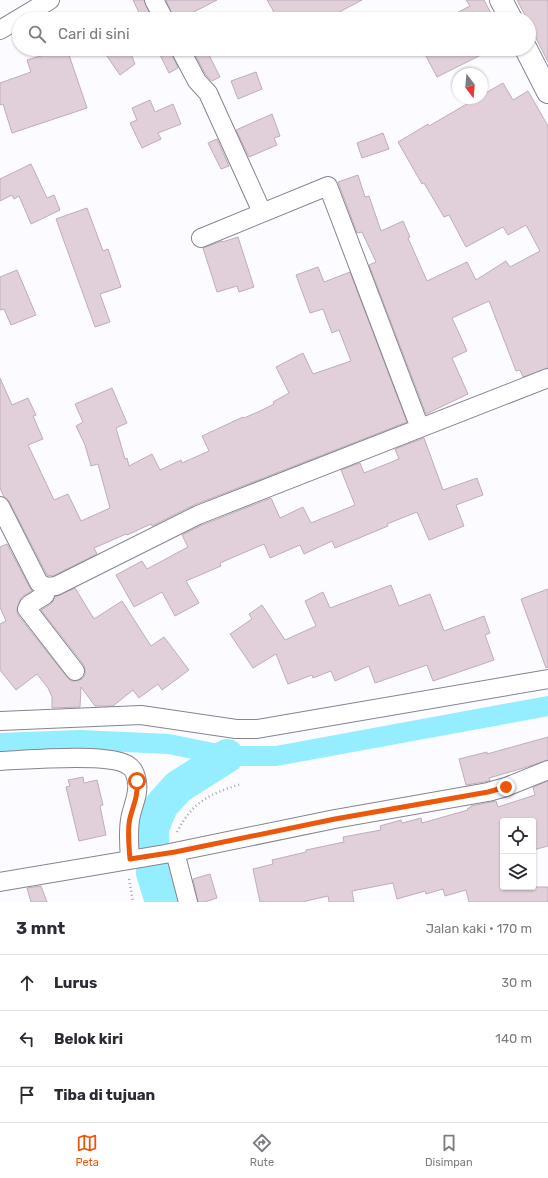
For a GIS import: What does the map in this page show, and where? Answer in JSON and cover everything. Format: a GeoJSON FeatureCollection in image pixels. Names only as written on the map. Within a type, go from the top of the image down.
{"type":"FeatureCollection","features":[{"type":"Feature","properties":{"kind":"main road"},"geometry":{"type":"LineString","coordinates":[[501,0],[507,12]]}},
{"type":"Feature","properties":{"kind":"main road"},"geometry":{"type":"LineString","coordinates":[[530,56],[548,92]]}},
{"type":"Feature","properties":{"kind":"street"},"geometry":{"type":"LineString","coordinates":[[30,12],[50,0]]}},
{"type":"Feature","properties":{"kind":"street"},"geometry":{"type":"LineString","coordinates":[[154,0],[160,12]]}},
{"type":"Feature","properties":{"kind":"street"},"geometry":{"type":"LineString","coordinates":[[0,30],[12,23]]}},
{"type":"Feature","properties":{"kind":"street"},"geometry":{"type":"LineString","coordinates":[[184,56],[197,81],[208,93],[262,212]]}},
{"type":"Feature","properties":{"kind":"street"},"geometry":{"type":"LineString","coordinates":[[201,238],[328,186],[420,428]]}},
{"type":"Feature","properties":{"kind":"street"},"geometry":{"type":"LineString","coordinates":[[0,506],[40,583],[47,587],[56,586],[198,515],[548,378]]}},
{"type":"Feature","properties":{"kind":"street"},"geometry":{"type":"LineString","coordinates":[[47,587],[45,595],[29,605],[26,609],[75,671]]}},
{"type":"Feature","properties":{"kind":"street"},"geometry":{"type":"LineString","coordinates":[[0,721],[141,715],[236,729],[258,729],[548,679]]}},
{"type":"Feature","properties":{"kind":"street"},"geometry":{"type":"LineString","coordinates":[[0,761],[87,758],[118,760],[130,766],[135,772],[138,793],[130,818],[129,829],[137,858]]}},
{"type":"Feature","properties":{"kind":"street"},"geometry":{"type":"LineString","coordinates":[[0,882],[170,853],[335,819],[488,792],[506,787],[548,770]]}},
{"type":"Feature","properties":{"kind":"street"},"geometry":{"type":"LineString","coordinates":[[170,853],[188,902]]}},
{"type":"Feature","properties":{"kind":"path"},"geometry":{"type":"LineString","coordinates":[[170,853],[177,833],[184,820],[197,805],[215,793],[241,784]]}},
{"type":"Feature","properties":{"kind":"path"},"geometry":{"type":"LineString","coordinates":[[133,902],[129,881],[137,858]]}},
{"type":"Feature","properties":{"kind":"building"},"geometry":{"type":"Polygon","coordinates":[[[133,0],[144,0],[149,12],[139,12],[133,0]]]}},
{"type":"Feature","properties":{"kind":"building"},"geometry":{"type":"Polygon","coordinates":[[[166,0],[217,0],[194,12],[171,12],[166,0]]]}},
{"type":"Feature","properties":{"kind":"building"},"geometry":{"type":"Polygon","coordinates":[[[267,0],[362,0],[339,12],[274,12],[267,0]]]}},
{"type":"Feature","properties":{"kind":"building"},"geometry":{"type":"Polygon","coordinates":[[[466,0],[484,0],[490,12],[458,12],[470,6],[466,0]]]}},
{"type":"Feature","properties":{"kind":"building"},"geometry":{"type":"Polygon","coordinates":[[[517,0],[548,0],[548,62],[536,38],[536,12],[523,12],[517,0]]]}},
{"type":"Feature","properties":{"kind":"building"},"geometry":{"type":"Polygon","coordinates":[[[41,56],[69,56],[87,108],[12,133],[3,104],[0,105],[0,83],[31,72],[27,60],[41,56]]]}},
{"type":"Feature","properties":{"kind":"building"},"geometry":{"type":"Polygon","coordinates":[[[107,56],[132,56],[135,64],[120,75],[107,56]]]}},
{"type":"Feature","properties":{"kind":"building"},"geometry":{"type":"Polygon","coordinates":[[[160,56],[173,56],[178,68],[169,73],[160,56]]]}},
{"type":"Feature","properties":{"kind":"building"},"geometry":{"type":"Polygon","coordinates":[[[196,56],[210,56],[220,77],[212,81],[206,75],[196,56]]]}},
{"type":"Feature","properties":{"kind":"building"},"geometry":{"type":"Polygon","coordinates":[[[426,56],[479,56],[455,68],[452,68],[452,70],[437,77],[426,56]]]}},
{"type":"Feature","properties":{"kind":"building"},"geometry":{"type":"Polygon","coordinates":[[[256,72],[262,89],[238,99],[231,81],[256,72]]]}},
{"type":"Feature","properties":{"kind":"building"},"geometry":{"type":"Polygon","coordinates":[[[503,83],[513,100],[528,91],[548,126],[548,368],[523,377],[520,370],[516,371],[489,301],[452,318],[467,351],[452,358],[468,394],[426,414],[369,265],[376,262],[362,232],[357,233],[338,182],[358,175],[365,197],[369,196],[381,231],[403,221],[410,237],[408,238],[427,281],[467,262],[476,280],[506,261],[510,267],[540,251],[526,225],[508,235],[503,227],[466,247],[449,215],[444,217],[424,183],[422,184],[398,142],[428,124],[429,126],[467,104],[488,104],[488,92],[503,83]]]}},
{"type":"Feature","properties":{"kind":"building"},"geometry":{"type":"Polygon","coordinates":[[[150,100],[155,112],[173,104],[181,124],[158,133],[161,139],[142,148],[130,123],[137,120],[132,108],[150,100]]]}},
{"type":"Feature","properties":{"kind":"building"},"geometry":{"type":"Polygon","coordinates":[[[272,114],[280,136],[274,138],[277,145],[249,157],[236,130],[272,114]]]}},
{"type":"Feature","properties":{"kind":"building"},"geometry":{"type":"Polygon","coordinates":[[[383,133],[389,149],[362,158],[357,143],[383,133]]]}},
{"type":"Feature","properties":{"kind":"building"},"geometry":{"type":"Polygon","coordinates":[[[217,139],[229,166],[221,169],[208,143],[217,139]]]}},
{"type":"Feature","properties":{"kind":"building"},"geometry":{"type":"Polygon","coordinates":[[[31,164],[47,198],[54,195],[60,210],[31,224],[19,196],[14,199],[12,195],[0,201],[0,179],[31,164]]]}},
{"type":"Feature","properties":{"kind":"building"},"geometry":{"type":"Polygon","coordinates":[[[87,208],[103,251],[108,249],[121,287],[100,294],[110,322],[95,327],[56,219],[87,208]]]}},
{"type":"Feature","properties":{"kind":"building"},"geometry":{"type":"Polygon","coordinates":[[[238,237],[254,287],[239,292],[237,286],[217,292],[203,248],[238,237]]]}},
{"type":"Feature","properties":{"kind":"building"},"geometry":{"type":"Polygon","coordinates":[[[318,267],[324,282],[350,272],[407,422],[194,505],[152,526],[151,524],[94,548],[97,554],[53,576],[47,575],[9,501],[4,497],[0,488],[0,378],[12,405],[28,398],[36,415],[33,416],[43,439],[28,445],[54,500],[68,494],[81,521],[110,508],[98,464],[91,466],[85,445],[76,426],[83,422],[75,404],[112,388],[127,423],[116,428],[125,459],[127,458],[129,466],[152,454],[160,470],[181,460],[182,463],[209,451],[202,436],[243,417],[244,418],[260,411],[274,404],[273,402],[289,393],[276,367],[303,353],[313,374],[351,361],[339,330],[332,333],[323,309],[310,313],[296,275],[318,267]]]}},
{"type":"Feature","properties":{"kind":"building"},"geometry":{"type":"Polygon","coordinates":[[[17,270],[36,315],[11,325],[4,309],[0,310],[0,277],[17,270]]]}},
{"type":"Feature","properties":{"kind":"building"},"geometry":{"type":"Polygon","coordinates":[[[424,438],[443,490],[477,478],[483,495],[456,505],[464,526],[429,540],[417,512],[335,548],[332,541],[304,554],[300,545],[270,558],[264,544],[220,563],[221,566],[186,581],[199,603],[175,616],[162,592],[134,607],[116,575],[142,561],[147,569],[188,547],[182,535],[202,525],[271,498],[280,518],[303,507],[311,523],[355,505],[341,470],[360,463],[364,473],[399,459],[395,449],[424,438]]]}},
{"type":"Feature","properties":{"kind":"building"},"geometry":{"type":"Polygon","coordinates":[[[7,544],[32,591],[23,596],[20,600],[17,610],[18,615],[71,681],[82,679],[85,675],[84,665],[41,610],[51,604],[55,597],[75,588],[94,619],[122,601],[151,646],[164,637],[189,670],[162,690],[158,684],[139,698],[133,690],[113,706],[95,706],[81,687],[80,707],[52,708],[52,697],[48,688],[37,674],[16,690],[0,670],[0,624],[6,621],[0,607],[0,547],[7,544]]]}},
{"type":"Feature","properties":{"kind":"building"},"geometry":{"type":"Polygon","coordinates":[[[391,585],[399,606],[430,594],[444,631],[484,616],[490,633],[485,635],[494,660],[433,681],[427,665],[375,683],[369,666],[335,681],[331,671],[313,678],[312,675],[288,684],[276,654],[253,668],[230,634],[252,619],[249,614],[262,605],[285,640],[316,626],[305,601],[323,592],[330,608],[391,585]]]}},
{"type":"Feature","properties":{"kind":"building"},"geometry":{"type":"Polygon","coordinates":[[[548,589],[548,667],[546,668],[521,599],[548,589]]]}},
{"type":"Feature","properties":{"kind":"building"},"geometry":{"type":"Polygon","coordinates":[[[548,737],[548,760],[489,778],[490,781],[466,785],[459,759],[487,752],[487,754],[548,737]]]}},
{"type":"Feature","properties":{"kind":"building"},"geometry":{"type":"Polygon","coordinates":[[[83,777],[84,783],[97,780],[103,805],[100,806],[106,835],[79,841],[66,787],[70,786],[68,780],[83,777]]]}},
{"type":"Feature","properties":{"kind":"building"},"geometry":{"type":"Polygon","coordinates":[[[548,781],[548,846],[536,849],[536,818],[500,818],[500,890],[536,890],[536,887],[548,887],[548,902],[469,902],[466,890],[445,896],[443,889],[426,894],[425,891],[397,899],[393,883],[352,891],[354,902],[329,902],[328,896],[302,902],[260,902],[253,869],[273,864],[272,860],[306,852],[306,850],[344,842],[343,837],[381,830],[380,826],[401,820],[402,823],[421,818],[422,823],[468,810],[467,809],[471,806],[496,801],[498,807],[535,795],[533,787],[548,781]]]}},
{"type":"Feature","properties":{"kind":"building"},"geometry":{"type":"Polygon","coordinates":[[[210,874],[217,898],[205,902],[198,902],[193,879],[210,874]]]}},
{"type":"Feature","properties":{"kind":"building"},"geometry":{"type":"Polygon","coordinates":[[[41,886],[47,902],[31,902],[27,888],[41,886]]]}},
{"type":"Feature","properties":{"kind":"waterway"},"geometry":{"type":"LineString","coordinates":[[0,743],[80,740],[169,744],[227,756],[276,756],[548,706]]}},
{"type":"Feature","properties":{"kind":"waterway"},"geometry":{"type":"LineString","coordinates":[[162,902],[153,873],[152,828],[161,806],[178,787],[227,756]]}},
{"type":"Feature","properties":{"kind":"route"},"geometry":{"type":"LineString","coordinates":[[137,781],[138,793],[130,818],[129,829],[130,859],[144,858],[335,819],[488,792],[506,787]]}}]}
